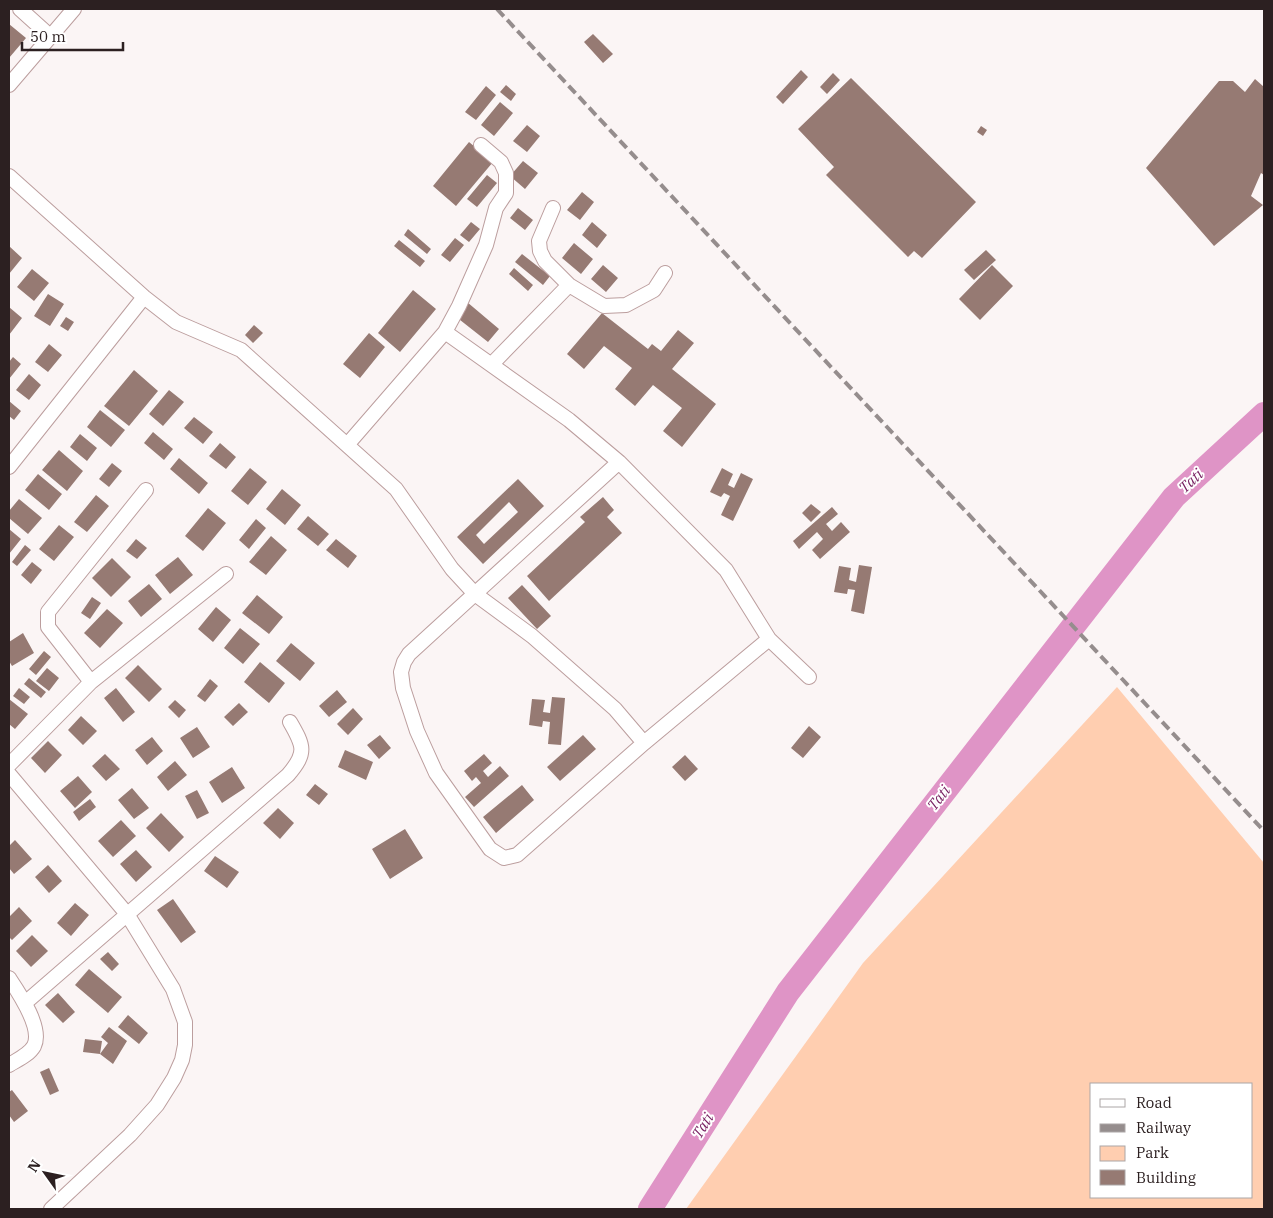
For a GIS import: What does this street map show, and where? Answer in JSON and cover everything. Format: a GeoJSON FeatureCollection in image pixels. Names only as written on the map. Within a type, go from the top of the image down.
{"type":"FeatureCollection","features":[{"type":"Feature","properties":{"kind":"street"},"geometry":{"type":"LineString","coordinates":[[20,9],[51,36]]}},
{"type":"Feature","properties":{"kind":"street"},"geometry":{"type":"LineString","coordinates":[[9,85],[74,9]]}},
{"type":"Feature","properties":{"kind":"street"},"geometry":{"type":"LineString","coordinates":[[347,446],[445,332],[459,306],[486,245],[496,208],[506,193],[506,173],[501,162],[480,145]]}},
{"type":"Feature","properties":{"kind":"street"},"geometry":{"type":"LineString","coordinates":[[9,176],[144,297],[176,322],[241,350],[396,489],[452,569],[475,594],[532,636],[615,709],[644,743]]}},
{"type":"Feature","properties":{"kind":"street"},"geometry":{"type":"LineString","coordinates":[[554,208],[539,241],[540,251],[545,260],[569,285],[604,306],[626,305],[654,290],[665,273]]}},
{"type":"Feature","properties":{"kind":"street"},"geometry":{"type":"LineString","coordinates":[[492,364],[569,285]]}},
{"type":"Feature","properties":{"kind":"street"},"geometry":{"type":"LineString","coordinates":[[9,467],[144,297]]}},
{"type":"Feature","properties":{"kind":"street"},"geometry":{"type":"LineString","coordinates":[[445,332],[569,420],[619,462],[726,570],[770,639],[809,678]]}},
{"type":"Feature","properties":{"kind":"street"},"geometry":{"type":"LineString","coordinates":[[619,462],[409,654],[404,662],[401,672],[404,688],[417,731],[436,774],[490,849],[504,858],[517,855],[644,743],[770,639]]}},
{"type":"Feature","properties":{"kind":"street"},"geometry":{"type":"LineString","coordinates":[[90,682],[48,627],[48,612],[146,490]]}},
{"type":"Feature","properties":{"kind":"street"},"geometry":{"type":"LineString","coordinates":[[9,765],[90,682],[226,574]]}},
{"type":"Feature","properties":{"kind":"street"},"geometry":{"type":"LineString","coordinates":[[25,1003],[288,775],[299,762],[303,750],[299,737],[290,722]]}},
{"type":"Feature","properties":{"kind":"street"},"geometry":{"type":"LineString","coordinates":[[9,774],[127,914],[173,989],[185,1022],[185,1044],[182,1060],[174,1078],[157,1105],[130,1135],[51,1209]]}},
{"type":"Feature","properties":{"kind":"street"},"geometry":{"type":"LineString","coordinates":[[9,978],[25,1003],[37,1035],[34,1047],[9,1065]]}},
{"type":"Feature","properties":{"kind":"green space"},"geometry":{"type":"Polygon","coordinates":[[[1117,687],[1264,863],[1264,1209],[686,1209],[863,963],[1117,687]]]}},
{"type":"Feature","properties":{"kind":"building"},"geometry":{"type":"Polygon","coordinates":[[[9,24],[26,38],[9,58],[9,24]]]}},
{"type":"Feature","properties":{"kind":"building"},"geometry":{"type":"Polygon","coordinates":[[[593,34],[613,54],[603,63],[584,42],[593,34]]]}},
{"type":"Feature","properties":{"kind":"building"},"geometry":{"type":"Polygon","coordinates":[[[801,70],[808,77],[783,104],[776,97],[801,70]]]}},
{"type":"Feature","properties":{"kind":"building"},"geometry":{"type":"Polygon","coordinates":[[[833,73],[840,80],[827,94],[820,87],[833,73]]]}},
{"type":"Feature","properties":{"kind":"building"},"geometry":{"type":"Polygon","coordinates":[[[851,78],[976,202],[922,258],[914,251],[908,257],[826,175],[834,167],[798,129],[851,78]]]}},
{"type":"Feature","properties":{"kind":"building"},"geometry":{"type":"Polygon","coordinates":[[[1255,79],[1264,87],[1264,175],[1261,173],[1251,196],[1263,205],[1214,246],[1146,168],[1219,81],[1233,81],[1245,92],[1255,79]]]}},
{"type":"Feature","properties":{"kind":"building"},"geometry":{"type":"Polygon","coordinates":[[[506,85],[516,94],[511,101],[500,92],[506,85]]]}},
{"type":"Feature","properties":{"kind":"building"},"geometry":{"type":"Polygon","coordinates":[[[486,86],[496,95],[476,120],[465,112],[486,86]]]}},
{"type":"Feature","properties":{"kind":"building"},"geometry":{"type":"Polygon","coordinates":[[[500,102],[513,113],[494,136],[481,125],[500,102]]]}},
{"type":"Feature","properties":{"kind":"building"},"geometry":{"type":"Polygon","coordinates":[[[527,125],[540,136],[527,152],[513,141],[527,125]]]}},
{"type":"Feature","properties":{"kind":"building"},"geometry":{"type":"Polygon","coordinates":[[[981,126],[987,130],[983,136],[977,132],[981,126]]]}},
{"type":"Feature","properties":{"kind":"building"},"geometry":{"type":"Polygon","coordinates":[[[469,142],[493,162],[456,206],[433,186],[469,142]]]}},
{"type":"Feature","properties":{"kind":"building"},"geometry":{"type":"Polygon","coordinates":[[[523,161],[538,173],[525,189],[510,176],[523,161]]]}},
{"type":"Feature","properties":{"kind":"building"},"geometry":{"type":"Polygon","coordinates":[[[487,175],[497,183],[477,207],[467,199],[487,175]]]}},
{"type":"Feature","properties":{"kind":"building"},"geometry":{"type":"Polygon","coordinates":[[[582,192],[594,202],[580,220],[567,210],[582,192]]]}},
{"type":"Feature","properties":{"kind":"building"},"geometry":{"type":"Polygon","coordinates":[[[518,208],[533,220],[525,230],[510,218],[518,208]]]}},
{"type":"Feature","properties":{"kind":"building"},"geometry":{"type":"Polygon","coordinates":[[[471,222],[480,229],[469,242],[460,235],[471,222]]]}},
{"type":"Feature","properties":{"kind":"building"},"geometry":{"type":"Polygon","coordinates":[[[592,222],[607,235],[597,248],[582,235],[592,222]]]}},
{"type":"Feature","properties":{"kind":"building"},"geometry":{"type":"Polygon","coordinates":[[[408,229],[431,249],[427,254],[404,235],[408,229]]]}},
{"type":"Feature","properties":{"kind":"building"},"geometry":{"type":"Polygon","coordinates":[[[455,238],[464,245],[450,262],[441,255],[455,238]]]}},
{"type":"Feature","properties":{"kind":"building"},"geometry":{"type":"Polygon","coordinates":[[[399,240],[425,261],[420,267],[394,246],[399,240]]]}},
{"type":"Feature","properties":{"kind":"building"},"geometry":{"type":"Polygon","coordinates":[[[574,243],[593,259],[581,274],[562,258],[574,243]]]}},
{"type":"Feature","properties":{"kind":"building"},"geometry":{"type":"Polygon","coordinates":[[[9,246],[22,258],[9,274],[9,246]]]}},
{"type":"Feature","properties":{"kind":"building"},"geometry":{"type":"Polygon","coordinates":[[[986,250],[996,260],[974,280],[964,270],[986,250]]]}},
{"type":"Feature","properties":{"kind":"building"},"geometry":{"type":"Polygon","coordinates":[[[522,254],[550,276],[543,285],[515,262],[522,254]]]}},
{"type":"Feature","properties":{"kind":"building"},"geometry":{"type":"Polygon","coordinates":[[[603,265],[618,278],[606,292],[591,279],[603,265]]]}},
{"type":"Feature","properties":{"kind":"building"},"geometry":{"type":"Polygon","coordinates":[[[992,265],[1013,286],[980,320],[959,299],[992,265]]]}},
{"type":"Feature","properties":{"kind":"building"},"geometry":{"type":"Polygon","coordinates":[[[514,268],[533,285],[528,291],[509,274],[514,268]]]}},
{"type":"Feature","properties":{"kind":"building"},"geometry":{"type":"Polygon","coordinates":[[[32,269],[49,283],[34,301],[17,287],[32,269]]]}},
{"type":"Feature","properties":{"kind":"building"},"geometry":{"type":"Polygon","coordinates":[[[413,290],[436,309],[400,352],[378,333],[413,290]]]}},
{"type":"Feature","properties":{"kind":"building"},"geometry":{"type":"Polygon","coordinates":[[[48,294],[64,304],[50,326],[34,316],[48,294]]]}},
{"type":"Feature","properties":{"kind":"building"},"geometry":{"type":"Polygon","coordinates":[[[467,302],[499,329],[488,342],[455,316],[467,302]]]}},
{"type":"Feature","properties":{"kind":"building"},"geometry":{"type":"Polygon","coordinates":[[[9,307],[22,318],[9,335],[9,307]]]}},
{"type":"Feature","properties":{"kind":"building"},"geometry":{"type":"Polygon","coordinates":[[[602,313],[648,349],[652,344],[661,351],[678,330],[694,343],[672,369],[716,404],[682,447],[663,431],[682,408],[653,385],[635,406],[615,389],[632,368],[604,346],[584,369],[567,354],[602,313]]]}},
{"type":"Feature","properties":{"kind":"building"},"geometry":{"type":"Polygon","coordinates":[[[66,317],[74,322],[68,331],[60,326],[66,317]]]}},
{"type":"Feature","properties":{"kind":"building"},"geometry":{"type":"Polygon","coordinates":[[[254,325],[263,333],[253,343],[245,335],[254,325]]]}},
{"type":"Feature","properties":{"kind":"building"},"geometry":{"type":"Polygon","coordinates":[[[369,333],[385,347],[360,378],[343,364],[369,333]]]}},
{"type":"Feature","properties":{"kind":"building"},"geometry":{"type":"Polygon","coordinates":[[[49,344],[62,355],[48,372],[35,362],[49,344]]]}},
{"type":"Feature","properties":{"kind":"building"},"geometry":{"type":"Polygon","coordinates":[[[13,357],[21,364],[9,379],[9,362],[13,357]]]}},
{"type":"Feature","properties":{"kind":"building"},"geometry":{"type":"Polygon","coordinates":[[[134,370],[158,391],[129,426],[104,406],[134,370]]]}},
{"type":"Feature","properties":{"kind":"building"},"geometry":{"type":"Polygon","coordinates":[[[29,374],[41,385],[29,400],[16,390],[29,374]]]}},
{"type":"Feature","properties":{"kind":"building"},"geometry":{"type":"Polygon","coordinates":[[[169,390],[184,402],[163,426],[149,414],[169,390]]]}},
{"type":"Feature","properties":{"kind":"building"},"geometry":{"type":"Polygon","coordinates":[[[9,401],[21,411],[14,420],[9,416],[9,401]]]}},
{"type":"Feature","properties":{"kind":"building"},"geometry":{"type":"Polygon","coordinates":[[[100,410],[125,430],[111,447],[87,427],[100,410]]]}},
{"type":"Feature","properties":{"kind":"building"},"geometry":{"type":"Polygon","coordinates":[[[194,417],[213,432],[203,444],[184,428],[194,417]]]}},
{"type":"Feature","properties":{"kind":"building"},"geometry":{"type":"Polygon","coordinates":[[[153,432],[173,449],[164,460],[144,443],[153,432]]]}},
{"type":"Feature","properties":{"kind":"building"},"geometry":{"type":"Polygon","coordinates":[[[80,434],[97,448],[87,461],[70,447],[80,434]]]}},
{"type":"Feature","properties":{"kind":"building"},"geometry":{"type":"Polygon","coordinates":[[[220,443],[236,457],[226,469],[209,456],[220,443]]]}},
{"type":"Feature","properties":{"kind":"building"},"geometry":{"type":"Polygon","coordinates":[[[59,450],[83,471],[67,491],[42,470],[59,450]]]}},
{"type":"Feature","properties":{"kind":"building"},"geometry":{"type":"Polygon","coordinates":[[[179,458],[208,483],[199,494],[170,469],[179,458]]]}},
{"type":"Feature","properties":{"kind":"building"},"geometry":{"type":"Polygon","coordinates":[[[112,463],[122,471],[109,487],[99,479],[112,463]]]}},
{"type":"Feature","properties":{"kind":"building"},"geometry":{"type":"Polygon","coordinates":[[[250,468],[267,482],[248,505],[231,491],[250,468]]]}},
{"type":"Feature","properties":{"kind":"building"},"geometry":{"type":"Polygon","coordinates":[[[722,468],[733,474],[728,485],[734,488],[741,473],[753,479],[733,521],[721,515],[730,496],[724,493],[721,497],[710,492],[722,468]]]}},
{"type":"Feature","properties":{"kind":"building"},"geometry":{"type":"Polygon","coordinates":[[[38,474],[62,494],[49,510],[25,490],[38,474]]]}},
{"type":"Feature","properties":{"kind":"building"},"geometry":{"type":"Polygon","coordinates":[[[518,479],[544,506],[483,564],[457,537],[518,479]],[[509,502],[476,535],[484,544],[518,512],[509,502]]]}},
{"type":"Feature","properties":{"kind":"building"},"geometry":{"type":"Polygon","coordinates":[[[282,489],[301,505],[285,525],[266,509],[282,489]]]}},
{"type":"Feature","properties":{"kind":"building"},"geometry":{"type":"Polygon","coordinates":[[[96,495],[109,506],[87,532],[74,522],[96,495]]]}},
{"type":"Feature","properties":{"kind":"building"},"geometry":{"type":"Polygon","coordinates":[[[603,497],[614,510],[607,517],[622,533],[549,601],[527,576],[585,522],[580,517],[603,497]]]}},
{"type":"Feature","properties":{"kind":"building"},"geometry":{"type":"Polygon","coordinates":[[[19,499],[42,518],[28,534],[9,518],[9,511],[19,499]]]}},
{"type":"Feature","properties":{"kind":"building"},"geometry":{"type":"Polygon","coordinates":[[[811,504],[821,512],[811,522],[802,513],[811,504]]]}},
{"type":"Feature","properties":{"kind":"building"},"geometry":{"type":"Polygon","coordinates":[[[832,507],[838,514],[826,524],[832,531],[841,522],[850,532],[820,559],[812,550],[823,539],[817,532],[799,549],[793,541],[832,507]]]}},
{"type":"Feature","properties":{"kind":"building"},"geometry":{"type":"Polygon","coordinates":[[[208,508],[226,523],[203,551],[185,536],[208,508]]]}},
{"type":"Feature","properties":{"kind":"building"},"geometry":{"type":"Polygon","coordinates":[[[308,516],[329,534],[318,546],[297,529],[308,516]]]}},
{"type":"Feature","properties":{"kind":"building"},"geometry":{"type":"Polygon","coordinates":[[[256,519],[266,528],[249,549],[239,540],[256,519]]]}},
{"type":"Feature","properties":{"kind":"building"},"geometry":{"type":"Polygon","coordinates":[[[59,525],[74,537],[54,561],[39,549],[59,525]]]}},
{"type":"Feature","properties":{"kind":"building"},"geometry":{"type":"Polygon","coordinates":[[[9,529],[21,539],[9,554],[9,529]]]}},
{"type":"Feature","properties":{"kind":"building"},"geometry":{"type":"Polygon","coordinates":[[[271,536],[287,550],[266,575],[249,562],[271,536]]]}},
{"type":"Feature","properties":{"kind":"building"},"geometry":{"type":"Polygon","coordinates":[[[136,539],[147,548],[137,559],[126,551],[136,539]]]}},
{"type":"Feature","properties":{"kind":"building"},"geometry":{"type":"Polygon","coordinates":[[[336,539],[357,556],[348,568],[326,550],[336,539]]]}},
{"type":"Feature","properties":{"kind":"building"},"geometry":{"type":"Polygon","coordinates":[[[25,545],[31,550],[17,566],[12,562],[25,545]]]}},
{"type":"Feature","properties":{"kind":"building"},"geometry":{"type":"Polygon","coordinates":[[[178,557],[193,575],[170,594],[155,575],[178,557]]]}},
{"type":"Feature","properties":{"kind":"building"},"geometry":{"type":"Polygon","coordinates":[[[112,558],[131,577],[111,597],[92,578],[112,558]]]}},
{"type":"Feature","properties":{"kind":"building"},"geometry":{"type":"Polygon","coordinates":[[[32,562],[42,570],[31,584],[21,575],[32,562]]]}},
{"type":"Feature","properties":{"kind":"building"},"geometry":{"type":"Polygon","coordinates":[[[859,565],[872,567],[864,614],[851,611],[855,590],[848,589],[847,594],[834,592],[839,566],[851,568],[849,580],[856,582],[859,565]]]}},
{"type":"Feature","properties":{"kind":"building"},"geometry":{"type":"Polygon","coordinates":[[[149,584],[162,599],[141,617],[128,601],[149,584]]]}},
{"type":"Feature","properties":{"kind":"building"},"geometry":{"type":"Polygon","coordinates":[[[522,585],[551,616],[537,629],[508,598],[522,585]]]}},
{"type":"Feature","properties":{"kind":"building"},"geometry":{"type":"Polygon","coordinates":[[[257,595],[283,617],[269,634],[242,613],[257,595]]]}},
{"type":"Feature","properties":{"kind":"building"},"geometry":{"type":"Polygon","coordinates":[[[92,597],[101,603],[90,619],[81,613],[92,597]]]}},
{"type":"Feature","properties":{"kind":"building"},"geometry":{"type":"Polygon","coordinates":[[[216,607],[231,620],[213,642],[198,629],[216,607]]]}},
{"type":"Feature","properties":{"kind":"building"},"geometry":{"type":"Polygon","coordinates":[[[107,609],[123,623],[100,648],[84,633],[107,609]]]}},
{"type":"Feature","properties":{"kind":"building"},"geometry":{"type":"Polygon","coordinates":[[[240,628],[260,644],[243,664],[224,648],[240,628]]]}},
{"type":"Feature","properties":{"kind":"building"},"geometry":{"type":"Polygon","coordinates":[[[23,633],[34,653],[12,666],[9,661],[9,642],[23,633]]]}},
{"type":"Feature","properties":{"kind":"building"},"geometry":{"type":"Polygon","coordinates":[[[291,643],[315,663],[300,681],[276,661],[291,643]]]}},
{"type":"Feature","properties":{"kind":"building"},"geometry":{"type":"Polygon","coordinates":[[[44,651],[51,657],[36,675],[29,669],[44,651]]]}},
{"type":"Feature","properties":{"kind":"building"},"geometry":{"type":"Polygon","coordinates":[[[260,662],[285,683],[269,703],[244,682],[260,662]]]}},
{"type":"Feature","properties":{"kind":"building"},"geometry":{"type":"Polygon","coordinates":[[[138,665],[162,689],[149,702],[125,678],[138,665]]]}},
{"type":"Feature","properties":{"kind":"building"},"geometry":{"type":"Polygon","coordinates":[[[47,668],[59,678],[49,691],[36,681],[47,668]]]}},
{"type":"Feature","properties":{"kind":"building"},"geometry":{"type":"Polygon","coordinates":[[[29,678],[46,692],[41,698],[24,684],[29,678]]]}},
{"type":"Feature","properties":{"kind":"building"},"geometry":{"type":"Polygon","coordinates":[[[210,679],[218,686],[205,702],[197,696],[210,679]]]}},
{"type":"Feature","properties":{"kind":"building"},"geometry":{"type":"Polygon","coordinates":[[[19,688],[30,697],[24,704],[13,696],[19,688]]]}},
{"type":"Feature","properties":{"kind":"building"},"geometry":{"type":"Polygon","coordinates":[[[116,688],[135,712],[123,722],[104,698],[116,688]]]}},
{"type":"Feature","properties":{"kind":"building"},"geometry":{"type":"Polygon","coordinates":[[[337,690],[347,702],[329,717],[319,706],[337,690]]]}},
{"type":"Feature","properties":{"kind":"building"},"geometry":{"type":"Polygon","coordinates":[[[552,697],[565,698],[561,745],[548,744],[550,722],[543,721],[542,727],[529,725],[532,699],[545,700],[543,712],[550,713],[552,697]]]}},
{"type":"Feature","properties":{"kind":"building"},"geometry":{"type":"Polygon","coordinates":[[[9,699],[28,714],[15,729],[9,724],[9,699]]]}},
{"type":"Feature","properties":{"kind":"building"},"geometry":{"type":"Polygon","coordinates":[[[175,700],[186,710],[179,718],[168,707],[175,700]]]}},
{"type":"Feature","properties":{"kind":"building"},"geometry":{"type":"Polygon","coordinates":[[[239,703],[248,712],[233,726],[224,717],[239,703]]]}},
{"type":"Feature","properties":{"kind":"building"},"geometry":{"type":"Polygon","coordinates":[[[353,708],[363,719],[348,735],[337,724],[353,708]]]}},
{"type":"Feature","properties":{"kind":"building"},"geometry":{"type":"Polygon","coordinates":[[[81,716],[97,731],[83,745],[68,730],[81,716]]]}},
{"type":"Feature","properties":{"kind":"building"},"geometry":{"type":"Polygon","coordinates":[[[809,726],[821,737],[803,758],[791,748],[809,726]]]}},
{"type":"Feature","properties":{"kind":"building"},"geometry":{"type":"Polygon","coordinates":[[[197,727],[210,747],[193,758],[180,738],[197,727]]]}},
{"type":"Feature","properties":{"kind":"building"},"geometry":{"type":"Polygon","coordinates":[[[380,735],[391,748],[379,759],[367,745],[380,735]]]}},
{"type":"Feature","properties":{"kind":"building"},"geometry":{"type":"Polygon","coordinates":[[[583,735],[596,749],[560,781],[547,767],[583,735]]]}},
{"type":"Feature","properties":{"kind":"building"},"geometry":{"type":"Polygon","coordinates":[[[152,737],[163,751],[147,765],[135,750],[152,737]]]}},
{"type":"Feature","properties":{"kind":"building"},"geometry":{"type":"Polygon","coordinates":[[[48,741],[62,755],[45,773],[31,758],[48,741]]]}},
{"type":"Feature","properties":{"kind":"building"},"geometry":{"type":"Polygon","coordinates":[[[345,750],[373,762],[366,780],[338,767],[345,750]]]}},
{"type":"Feature","properties":{"kind":"building"},"geometry":{"type":"Polygon","coordinates":[[[105,754],[120,769],[106,781],[92,766],[105,754]]]}},
{"type":"Feature","properties":{"kind":"building"},"geometry":{"type":"Polygon","coordinates":[[[484,754],[492,763],[483,771],[488,777],[500,766],[509,776],[474,807],[465,797],[481,783],[476,777],[472,781],[464,771],[484,754]]]}},
{"type":"Feature","properties":{"kind":"building"},"geometry":{"type":"Polygon","coordinates":[[[685,755],[698,769],[685,781],[672,767],[685,755]]]}},
{"type":"Feature","properties":{"kind":"building"},"geometry":{"type":"Polygon","coordinates":[[[175,761],[187,775],[168,791],[157,777],[175,761]]]}},
{"type":"Feature","properties":{"kind":"building"},"geometry":{"type":"Polygon","coordinates":[[[232,767],[245,788],[222,803],[209,782],[232,767]]]}},
{"type":"Feature","properties":{"kind":"building"},"geometry":{"type":"Polygon","coordinates":[[[78,776],[92,792],[75,808],[60,791],[78,776]]]}},
{"type":"Feature","properties":{"kind":"building"},"geometry":{"type":"Polygon","coordinates":[[[315,784],[328,794],[319,805],[306,795],[315,784]]]}},
{"type":"Feature","properties":{"kind":"building"},"geometry":{"type":"Polygon","coordinates":[[[522,785],[534,800],[496,833],[483,817],[522,785]]]}},
{"type":"Feature","properties":{"kind":"building"},"geometry":{"type":"Polygon","coordinates":[[[132,788],[149,808],[134,819],[118,800],[132,788]]]}},
{"type":"Feature","properties":{"kind":"building"},"geometry":{"type":"Polygon","coordinates":[[[197,790],[209,813],[197,819],[185,796],[197,790]]]}},
{"type":"Feature","properties":{"kind":"building"},"geometry":{"type":"Polygon","coordinates":[[[90,799],[96,807],[79,821],[73,812],[90,799]]]}},
{"type":"Feature","properties":{"kind":"building"},"geometry":{"type":"Polygon","coordinates":[[[278,808],[294,823],[280,839],[263,823],[278,808]]]}},
{"type":"Feature","properties":{"kind":"building"},"geometry":{"type":"Polygon","coordinates":[[[161,813],[184,837],[169,852],[146,828],[161,813]]]}},
{"type":"Feature","properties":{"kind":"building"},"geometry":{"type":"Polygon","coordinates":[[[121,820],[136,836],[113,857],[98,841],[121,820]]]}},
{"type":"Feature","properties":{"kind":"building"},"geometry":{"type":"Polygon","coordinates":[[[405,829],[423,858],[390,879],[372,849],[405,829]]]}},
{"type":"Feature","properties":{"kind":"building"},"geometry":{"type":"Polygon","coordinates":[[[15,840],[32,859],[14,874],[9,868],[9,846],[15,840]]]}},
{"type":"Feature","properties":{"kind":"building"},"geometry":{"type":"Polygon","coordinates":[[[136,850],[152,867],[136,882],[120,864],[136,850]]]}},
{"type":"Feature","properties":{"kind":"building"},"geometry":{"type":"Polygon","coordinates":[[[215,856],[239,872],[227,888],[204,871],[215,856]]]}},
{"type":"Feature","properties":{"kind":"building"},"geometry":{"type":"Polygon","coordinates":[[[48,865],[62,881],[49,893],[35,877],[48,865]]]}},
{"type":"Feature","properties":{"kind":"building"},"geometry":{"type":"Polygon","coordinates":[[[173,899],[196,932],[181,943],[157,910],[173,899]]]}},
{"type":"Feature","properties":{"kind":"building"},"geometry":{"type":"Polygon","coordinates":[[[75,903],[89,915],[71,936],[57,923],[75,903]]]}},
{"type":"Feature","properties":{"kind":"building"},"geometry":{"type":"Polygon","coordinates":[[[19,907],[32,921],[12,940],[9,937],[9,917],[19,907]]]}},
{"type":"Feature","properties":{"kind":"building"},"geometry":{"type":"Polygon","coordinates":[[[32,935],[48,951],[31,967],[16,951],[32,935]]]}},
{"type":"Feature","properties":{"kind":"building"},"geometry":{"type":"Polygon","coordinates":[[[108,952],[119,964],[112,971],[100,959],[108,952]]]}},
{"type":"Feature","properties":{"kind":"building"},"geometry":{"type":"Polygon","coordinates":[[[89,969],[122,997],[108,1013],[75,985],[89,969]]]}},
{"type":"Feature","properties":{"kind":"building"},"geometry":{"type":"Polygon","coordinates":[[[58,993],[75,1012],[63,1023],[45,1005],[58,993]]]}},
{"type":"Feature","properties":{"kind":"building"},"geometry":{"type":"Polygon","coordinates":[[[128,1015],[148,1033],[139,1044],[118,1027],[128,1015]]]}},
{"type":"Feature","properties":{"kind":"building"},"geometry":{"type":"Polygon","coordinates":[[[109,1027],[127,1041],[113,1064],[100,1054],[108,1043],[101,1037],[109,1027]]]}},
{"type":"Feature","properties":{"kind":"building"},"geometry":{"type":"Polygon","coordinates":[[[85,1039],[102,1041],[100,1054],[83,1052],[85,1039]]]}},
{"type":"Feature","properties":{"kind":"building"},"geometry":{"type":"Polygon","coordinates":[[[49,1068],[59,1091],[50,1095],[40,1072],[49,1068]]]}},
{"type":"Feature","properties":{"kind":"building"},"geometry":{"type":"Polygon","coordinates":[[[12,1090],[28,1111],[14,1122],[9,1115],[9,1092],[12,1090]]]}},
{"type":"Feature","properties":{"kind":"waterway","name":"Tati"},"geometry":{"type":"LineString","coordinates":[[650,1209],[788,992],[1174,497],[1264,414]]}},
{"type":"Feature","properties":{"kind":"railway"},"geometry":{"type":"LineString","coordinates":[[497,9],[1264,831]]}}]}
